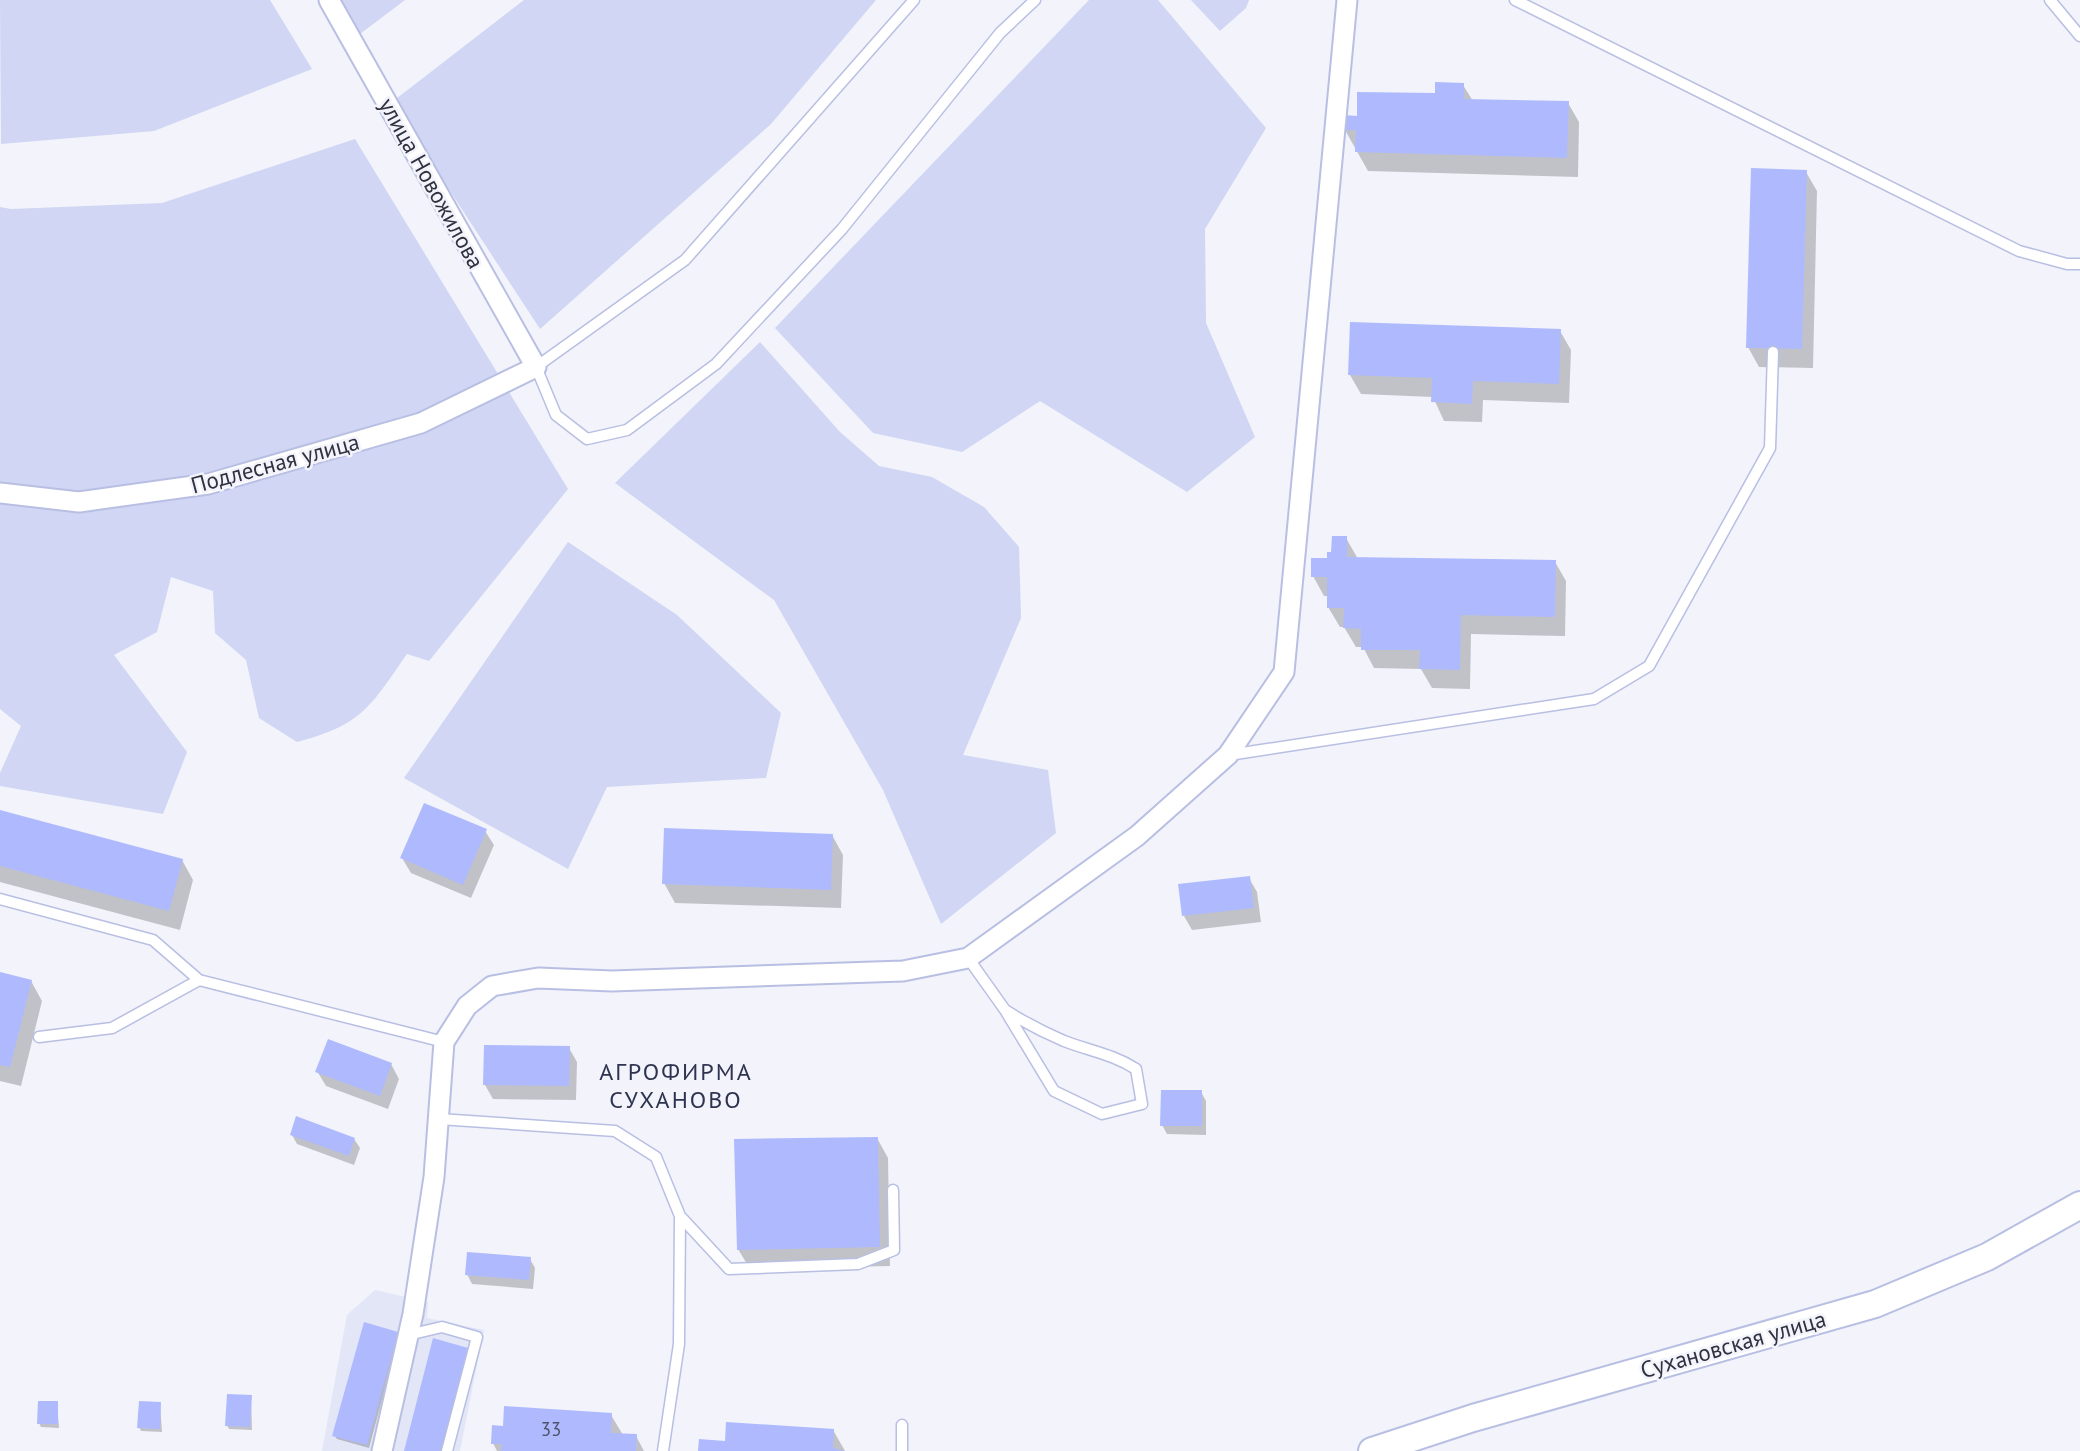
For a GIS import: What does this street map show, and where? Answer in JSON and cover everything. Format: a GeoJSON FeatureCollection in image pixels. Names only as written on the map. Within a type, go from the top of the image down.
{"type":"FeatureCollection","features":[{"type":"Feature","properties":{"kind":"street","name":"улица Новожилова"},"geometry":{"type":"LineString","coordinates":[[329,0],[536,367]]}},
{"type":"Feature","properties":{"kind":"street"},"geometry":{"type":"LineString","coordinates":[[382,1451],[408,1335],[434,1177],[444,1042],[467,1006],[492,986],[538,978],[612,981],[903,971],[968,957],[1137,836],[1228,755],[1284,672],[1347,0]]}},
{"type":"Feature","properties":{"kind":"street","name":"Подлесная улица"},"geometry":{"type":"LineString","coordinates":[[0,493],[79,502],[208,484],[421,423],[536,367]]}},
{"type":"Feature","properties":{"kind":"street","name":"Сухановская улица"},"geometry":{"type":"LineString","coordinates":[[1372,1451],[1473,1418],[1875,1304],[1987,1257],[2080,1205]]}},
{"type":"Feature","properties":{"kind":"lane"},"geometry":{"type":"LineString","coordinates":[[914,0],[685,260],[536,367],[556,415],[587,439],[626,430],[716,364],[842,229],[1000,33],[1035,0]]}},
{"type":"Feature","properties":{"kind":"lane"},"geometry":{"type":"LineString","coordinates":[[1515,0],[2019,251],[2067,264],[2080,264]]}},
{"type":"Feature","properties":{"kind":"lane"},"geometry":{"type":"LineString","coordinates":[[2050,0],[2080,36]]}},
{"type":"Feature","properties":{"kind":"lane"},"geometry":{"type":"LineString","coordinates":[[1228,755],[1594,699],[1649,666],[1770,448],[1773,352]]}},
{"type":"Feature","properties":{"kind":"lane"},"geometry":{"type":"LineString","coordinates":[[0,899],[153,940],[199,980],[444,1042]]}},
{"type":"Feature","properties":{"kind":"lane"},"geometry":{"type":"LineString","coordinates":[[968,957],[1005,1010],[1054,1091],[1102,1114],[1142,1104],[1136,1069],[1115,1055],[1066,1041],[1005,1010]]}},
{"type":"Feature","properties":{"kind":"lane"},"geometry":{"type":"LineString","coordinates":[[40,1037],[112,1028],[199,980]]}},
{"type":"Feature","properties":{"kind":"lane"},"geometry":{"type":"LineString","coordinates":[[439,1119],[615,1131],[656,1157],[680,1216],[729,1269],[858,1264],[894,1250],[893,1190]]}},
{"type":"Feature","properties":{"kind":"lane"},"geometry":{"type":"LineString","coordinates":[[663,1451],[679,1344],[680,1216]]}},
{"type":"Feature","properties":{"kind":"lane"},"geometry":{"type":"LineString","coordinates":[[408,1335],[442,1327],[477,1336],[447,1451]]}},
{"type":"Feature","properties":{"kind":"lane"},"geometry":{"type":"LineString","coordinates":[[902,1425],[902,1451]]}},
{"type":"Feature","properties":{"kind":"shaded area"},"geometry":{"type":"Polygon","coordinates":[[[0,0],[270,0],[312,69],[154,131],[1,144],[0,0]]]}},
{"type":"Feature","properties":{"kind":"shaded area"},"geometry":{"type":"Polygon","coordinates":[[[333,0],[405,0],[356,37],[333,0]]]}},
{"type":"Feature","properties":{"kind":"shaded area"},"geometry":{"type":"Polygon","coordinates":[[[524,0],[876,0],[771,124],[540,329],[392,102],[524,0]]]}},
{"type":"Feature","properties":{"kind":"shaded area"},"geometry":{"type":"Polygon","coordinates":[[[1089,0],[1158,0],[1266,128],[1205,229],[1206,323],[1255,437],[1187,492],[1040,401],[962,452],[873,433],[775,328],[1089,0]]]}},
{"type":"Feature","properties":{"kind":"shaded area"},"geometry":{"type":"Polygon","coordinates":[[[1191,0],[1249,0],[1246,8],[1220,31],[1191,0]]]}},
{"type":"Feature","properties":{"kind":"shaded area"},"geometry":{"type":"Polygon","coordinates":[[[355,139],[568,489],[429,661],[407,654],[373,701],[351,721],[319,736],[297,742],[259,718],[246,660],[215,633],[213,591],[171,577],[157,632],[114,655],[187,752],[163,814],[0,786],[0,773],[21,726],[0,709],[0,207],[11,209],[162,203],[355,139]]]}},
{"type":"Feature","properties":{"kind":"shaded area"},"geometry":{"type":"Polygon","coordinates":[[[760,342],[840,432],[879,466],[932,477],[984,507],[1019,547],[1021,618],[963,755],[1048,770],[1056,833],[941,924],[883,790],[774,600],[615,483],[760,342]]]}},
{"type":"Feature","properties":{"kind":"shaded area"},"geometry":{"type":"Polygon","coordinates":[[[568,542],[677,615],[781,713],[766,778],[607,787],[568,869],[404,778],[568,542]]]}},
{"type":"Feature","properties":{"kind":"shaded area"},"geometry":{"type":"Polygon","coordinates":[[[375,1290],[428,1302],[427,1318],[484,1330],[460,1451],[322,1451],[347,1315],[375,1290]]]}},
{"type":"Feature","properties":{"kind":"building"},"geometry":{"type":"Polygon","coordinates":[[[1435,82],[1464,83],[1464,99],[1569,101],[1567,158],[1355,152],[1356,130],[1343,130],[1344,115],[1357,116],[1357,92],[1435,93],[1435,82]]]}},
{"type":"Feature","properties":{"kind":"building"},"geometry":{"type":"Polygon","coordinates":[[[1751,168],[1807,170],[1802,349],[1746,348],[1751,168]]]}},
{"type":"Feature","properties":{"kind":"building"},"geometry":{"type":"Polygon","coordinates":[[[1350,322],[1561,329],[1559,384],[1473,381],[1472,404],[1431,402],[1432,378],[1348,375],[1350,322]]]}},
{"type":"Feature","properties":{"kind":"building"},"geometry":{"type":"Polygon","coordinates":[[[1332,536],[1347,536],[1347,557],[1556,560],[1555,617],[1461,615],[1460,670],[1419,669],[1420,650],[1361,650],[1361,629],[1343,628],[1344,608],[1327,608],[1327,577],[1311,577],[1311,558],[1327,558],[1327,552],[1331,552],[1332,536]]]}},
{"type":"Feature","properties":{"kind":"building"},"geometry":{"type":"Polygon","coordinates":[[[424,803],[487,829],[463,885],[400,858],[424,803]]]}},
{"type":"Feature","properties":{"kind":"building"},"geometry":{"type":"Polygon","coordinates":[[[0,810],[183,859],[169,911],[0,866],[0,810]]]}},
{"type":"Feature","properties":{"kind":"building"},"geometry":{"type":"Polygon","coordinates":[[[664,828],[833,834],[831,890],[662,884],[664,828]]]}},
{"type":"Feature","properties":{"kind":"building"},"geometry":{"type":"Polygon","coordinates":[[[1250,876],[1254,908],[1182,916],[1178,884],[1250,876]]]}},
{"type":"Feature","properties":{"kind":"building"},"geometry":{"type":"Polygon","coordinates":[[[0,972],[32,980],[10,1067],[0,1065],[0,972]]]}},
{"type":"Feature","properties":{"kind":"building"},"geometry":{"type":"Polygon","coordinates":[[[328,1039],[392,1063],[380,1096],[315,1072],[328,1039]]]}},
{"type":"Feature","properties":{"kind":"building"},"geometry":{"type":"Polygon","coordinates":[[[484,1045],[570,1046],[569,1086],[483,1085],[484,1045]]]}},
{"type":"Feature","properties":{"kind":"building"},"geometry":{"type":"Polygon","coordinates":[[[1161,1090],[1202,1090],[1202,1126],[1160,1126],[1161,1090]]]}},
{"type":"Feature","properties":{"kind":"building"},"geometry":{"type":"Polygon","coordinates":[[[296,1116],[355,1138],[349,1156],[290,1135],[296,1116]]]}},
{"type":"Feature","properties":{"kind":"building"},"geometry":{"type":"Polygon","coordinates":[[[878,1137],[880,1247],[737,1250],[734,1139],[878,1137]]]}},
{"type":"Feature","properties":{"kind":"building"},"geometry":{"type":"Polygon","coordinates":[[[467,1252],[531,1257],[529,1280],[465,1275],[467,1252]]]}},
{"type":"Feature","properties":{"kind":"building"},"geometry":{"type":"Polygon","coordinates":[[[364,1322],[398,1332],[367,1445],[332,1436],[364,1322]]]}},
{"type":"Feature","properties":{"kind":"building"},"geometry":{"type":"Polygon","coordinates":[[[433,1338],[468,1348],[440,1451],[404,1451],[433,1338]]]}},
{"type":"Feature","properties":{"kind":"building"},"geometry":{"type":"Polygon","coordinates":[[[227,1394],[252,1395],[250,1427],[225,1426],[227,1394]]]}},
{"type":"Feature","properties":{"kind":"building"},"geometry":{"type":"Polygon","coordinates":[[[38,1401],[58,1401],[58,1424],[37,1424],[38,1401]]]}},
{"type":"Feature","properties":{"kind":"building"},"geometry":{"type":"Polygon","coordinates":[[[139,1401],[161,1402],[160,1429],[137,1428],[139,1401]]]}},
{"type":"Feature","properties":{"kind":"building"},"geometry":{"type":"Polygon","coordinates":[[[504,1406],[612,1413],[611,1433],[637,1434],[636,1451],[501,1451],[502,1444],[491,1444],[492,1425],[503,1426],[504,1406]]]}},
{"type":"Feature","properties":{"kind":"building"},"geometry":{"type":"Polygon","coordinates":[[[726,1422],[834,1429],[833,1448],[845,1451],[698,1451],[699,1439],[725,1441],[726,1422]]]}},
{"type":"Feature","properties":{"kind":"district","name":"АГРОФИРМА СУХАНОВО"},"geometry":{"type":"Point","coordinates":[676,1085]}}]}
